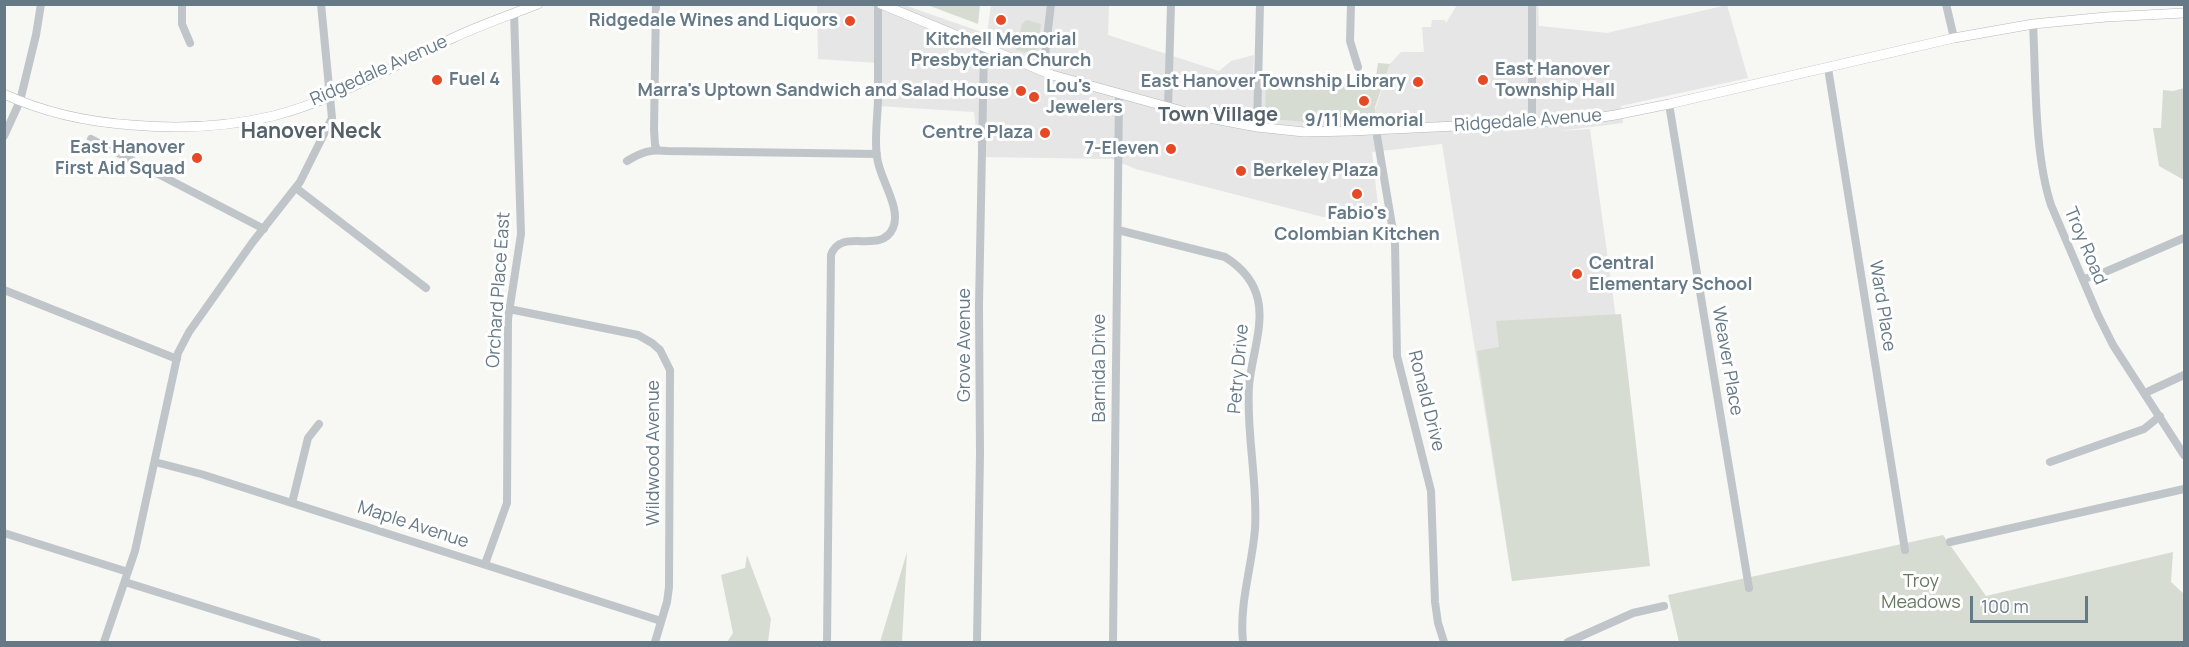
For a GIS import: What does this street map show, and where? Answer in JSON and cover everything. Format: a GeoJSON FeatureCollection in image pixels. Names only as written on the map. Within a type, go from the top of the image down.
{"type":"FeatureCollection","features":[{"type":"Feature","properties":{"kind":"main road","name":"Ridgedale Avenue"},"geometry":{"type":"LineString","coordinates":[[4,94],[48,111],[92,121],[163,128],[249,121],[274,116],[358,84],[455,37],[538,4]]}},
{"type":"Feature","properties":{"kind":"main road","name":"Ridgedale Avenue"},"geometry":{"type":"LineString","coordinates":[[880,4],[1043,72],[1168,108],[1257,127],[1304,132],[1582,120],[1669,104],[1953,38],[2033,24],[2184,13]]}},
{"type":"Feature","properties":{"kind":"street"},"geometry":{"type":"LineString","coordinates":[[4,136],[20,101],[41,4]]}},
{"type":"Feature","properties":{"kind":"street"},"geometry":{"type":"LineString","coordinates":[[182,4],[182,24],[190,43]]}},
{"type":"Feature","properties":{"kind":"street"},"geometry":{"type":"LineString","coordinates":[[104,642],[125,582],[144,513],[177,359],[189,332],[296,188],[320,146],[332,118],[321,4]]}},
{"type":"Feature","properties":{"kind":"street"},"geometry":{"type":"LineString","coordinates":[[657,4],[654,129],[657,149]]}},
{"type":"Feature","properties":{"kind":"street"},"geometry":{"type":"LineString","coordinates":[[826,642],[831,255],[836,245],[843,242],[877,241],[893,228],[894,212],[877,154],[880,4]]}},
{"type":"Feature","properties":{"kind":"street"},"geometry":{"type":"LineString","coordinates":[[1043,72],[1051,4]]}},
{"type":"Feature","properties":{"kind":"street"},"geometry":{"type":"LineString","coordinates":[[1168,108],[1171,4]]}},
{"type":"Feature","properties":{"kind":"street"},"geometry":{"type":"LineString","coordinates":[[1257,127],[1260,4]]}},
{"type":"Feature","properties":{"kind":"street"},"geometry":{"type":"LineString","coordinates":[[1350,4],[1350,41],[1358,67]]}},
{"type":"Feature","properties":{"kind":"street"},"geometry":{"type":"LineString","coordinates":[[1532,4],[1532,121]]}},
{"type":"Feature","properties":{"kind":"street"},"geometry":{"type":"LineString","coordinates":[[1946,4],[1953,38]]}},
{"type":"Feature","properties":{"kind":"street","name":"Orchard Place East"},"geometry":{"type":"LineString","coordinates":[[485,564],[507,503],[509,309],[521,234],[514,13]]}},
{"type":"Feature","properties":{"kind":"street","name":"Troy Road"},"geometry":{"type":"LineString","coordinates":[[2033,24],[2037,99],[2046,189],[2083,279],[2114,345],[2184,455]]}},
{"type":"Feature","properties":{"kind":"street","name":"Grove Avenue"},"geometry":{"type":"LineString","coordinates":[[977,642],[980,453],[979,305],[984,48]]}},
{"type":"Feature","properties":{"kind":"street","name":"Ward Place"},"geometry":{"type":"LineString","coordinates":[[1828,68],[1905,550]]}},
{"type":"Feature","properties":{"kind":"street","name":"Barnida Drive"},"geometry":{"type":"LineString","coordinates":[[1113,642],[1119,94]]}},
{"type":"Feature","properties":{"kind":"street","name":"Weaver Place"},"geometry":{"type":"LineString","coordinates":[[1669,104],[1749,588]]}},
{"type":"Feature","properties":{"kind":"street","name":"Ronald Drive"},"geometry":{"type":"LineString","coordinates":[[1376,130],[1395,243],[1397,356],[1431,491],[1435,602],[1444,642]]}},
{"type":"Feature","properties":{"kind":"street"},"geometry":{"type":"LineString","coordinates":[[91,139],[264,229]]}},
{"type":"Feature","properties":{"kind":"street"},"geometry":{"type":"LineString","coordinates":[[627,161],[640,153],[657,149],[877,154]]}},
{"type":"Feature","properties":{"kind":"street"},"geometry":{"type":"LineString","coordinates":[[296,188],[426,288]]}},
{"type":"Feature","properties":{"kind":"street","name":"Petry Drive"},"geometry":{"type":"LineString","coordinates":[[1118,230],[1225,257],[1235,263],[1250,279],[1258,299],[1259,321],[1248,403],[1255,530],[1242,607],[1243,642]]}},
{"type":"Feature","properties":{"kind":"street"},"geometry":{"type":"LineString","coordinates":[[2083,279],[2098,275],[2184,238]]}},
{"type":"Feature","properties":{"kind":"street"},"geometry":{"type":"LineString","coordinates":[[4,290],[177,359]]}},
{"type":"Feature","properties":{"kind":"street","name":"Wildwood Avenue"},"geometry":{"type":"LineString","coordinates":[[509,309],[638,335],[652,343],[666,359],[670,370],[671,402],[669,587],[655,642]]}},
{"type":"Feature","properties":{"kind":"street"},"geometry":{"type":"LineString","coordinates":[[2145,393],[2184,375]]}},
{"type":"Feature","properties":{"kind":"street"},"geometry":{"type":"LineString","coordinates":[[2050,462],[2138,432],[2160,417]]}},
{"type":"Feature","properties":{"kind":"street"},"geometry":{"type":"LineString","coordinates":[[292,503],[308,438],[319,424]]}},
{"type":"Feature","properties":{"kind":"street","name":"Maple Avenue"},"geometry":{"type":"LineString","coordinates":[[154,462],[201,474],[661,621]]}},
{"type":"Feature","properties":{"kind":"street"},"geometry":{"type":"LineString","coordinates":[[1950,542],[2184,489]]}},
{"type":"Feature","properties":{"kind":"street"},"geometry":{"type":"LineString","coordinates":[[4,533],[128,572]]}},
{"type":"Feature","properties":{"kind":"street"},"geometry":{"type":"LineString","coordinates":[[125,582],[294,639],[317,642]]}},
{"type":"Feature","properties":{"kind":"street"},"geometry":{"type":"LineString","coordinates":[[1568,642],[1633,613],[1664,606]]}},
{"type":"Feature","properties":{"kind":"shaded area"},"geometry":{"type":"Polygon","coordinates":[[[817,5],[904,5],[987,34],[991,5],[1109,5],[1108,35],[1219,71],[1231,61],[1254,55],[1253,76],[1266,79],[1266,120],[1375,121],[1375,110],[1390,64],[1401,52],[1424,52],[1422,27],[1431,27],[1432,20],[1445,20],[1446,23],[1457,5],[1538,5],[1539,26],[1607,33],[1727,5],[1748,78],[1621,106],[1623,123],[1559,131],[1590,129],[1650,566],[1512,581],[1442,144],[1372,152],[1379,215],[1323,217],[1136,169],[1112,159],[979,157],[974,112],[878,106],[878,63],[818,59],[817,5]]]}},
{"type":"Feature","properties":{"kind":"green space"},"geometry":{"type":"Polygon","coordinates":[[[925,5],[980,5],[978,24],[930,6],[925,5]]]}},
{"type":"Feature","properties":{"kind":"green space"},"geometry":{"type":"Polygon","coordinates":[[[1027,20],[1041,24],[1037,55],[1016,50],[1022,24],[1027,20]]]}},
{"type":"Feature","properties":{"kind":"green space"},"geometry":{"type":"Polygon","coordinates":[[[1378,63],[1390,64],[1375,107],[1375,120],[1325,123],[1265,119],[1266,79],[1346,78],[1361,84],[1369,82],[1376,76],[1378,63]]]}},
{"type":"Feature","properties":{"kind":"green space"},"geometry":{"type":"Polygon","coordinates":[[[2184,88],[2184,180],[2159,166],[2153,128],[2161,128],[2163,90],[2173,91],[2184,88]]]}},
{"type":"Feature","properties":{"kind":"green space"},"geometry":{"type":"Polygon","coordinates":[[[1621,314],[1650,566],[1512,581],[1477,351],[1499,347],[1496,321],[1621,314]]]}},
{"type":"Feature","properties":{"kind":"green space","name":"Troy Meadows"},"geometry":{"type":"Polygon","coordinates":[[[1943,535],[1986,596],[2173,552],[2171,582],[2184,594],[2184,642],[1679,642],[1668,595],[1943,535]]]}},
{"type":"Feature","properties":{"kind":"green space"},"geometry":{"type":"Polygon","coordinates":[[[907,552],[902,642],[880,642],[907,552]]]}},
{"type":"Feature","properties":{"kind":"green space"},"geometry":{"type":"Polygon","coordinates":[[[747,555],[771,619],[768,642],[727,642],[733,633],[721,575],[745,568],[747,555]]]}},
{"type":"Feature","properties":{"kind":"place","name":"Kitchell Memorial Presbyterian Church"},"geometry":{"type":"Point","coordinates":[1001,20]}},
{"type":"Feature","properties":{"kind":"place","name":"Ridgedale Wines and Liquors"},"geometry":{"type":"Point","coordinates":[850,21]}},
{"type":"Feature","properties":{"kind":"place","name":"Fuel 4"},"geometry":{"type":"Point","coordinates":[437,80]}},
{"type":"Feature","properties":{"kind":"place","name":"East Hanover Township Hall"},"geometry":{"type":"Point","coordinates":[1483,80]}},
{"type":"Feature","properties":{"kind":"place","name":"East Hanover Township Library"},"geometry":{"type":"Point","coordinates":[1418,82]}},
{"type":"Feature","properties":{"kind":"place","name":"Marra's Uptown Sandwich and Salad House"},"geometry":{"type":"Point","coordinates":[1021,91]}},
{"type":"Feature","properties":{"kind":"place","name":"Lou's Jewelers"},"geometry":{"type":"Point","coordinates":[1034,97]}},
{"type":"Feature","properties":{"kind":"place","name":"9/11 Memorial"},"geometry":{"type":"Point","coordinates":[1364,101]}},
{"type":"Feature","properties":{"kind":"place","name":"Centre Plaza"},"geometry":{"type":"Point","coordinates":[1045,133]}},
{"type":"Feature","properties":{"kind":"place","name":"7-Eleven"},"geometry":{"type":"Point","coordinates":[1171,149]}},
{"type":"Feature","properties":{"kind":"place","name":"East Hanover First Aid Squad"},"geometry":{"type":"Point","coordinates":[197,158]}},
{"type":"Feature","properties":{"kind":"place","name":"Berkeley Plaza"},"geometry":{"type":"Point","coordinates":[1241,171]}},
{"type":"Feature","properties":{"kind":"place","name":"Fabio's Colombian Kitchen"},"geometry":{"type":"Point","coordinates":[1357,194]}},
{"type":"Feature","properties":{"kind":"place","name":"Central Elementary School"},"geometry":{"type":"Point","coordinates":[1577,274]}},
{"type":"Feature","properties":{"kind":"district","name":"Town Village"},"geometry":{"type":"Point","coordinates":[1218,115]}},
{"type":"Feature","properties":{"kind":"district","name":"Hanover Neck"},"geometry":{"type":"Point","coordinates":[311,132]}}]}
